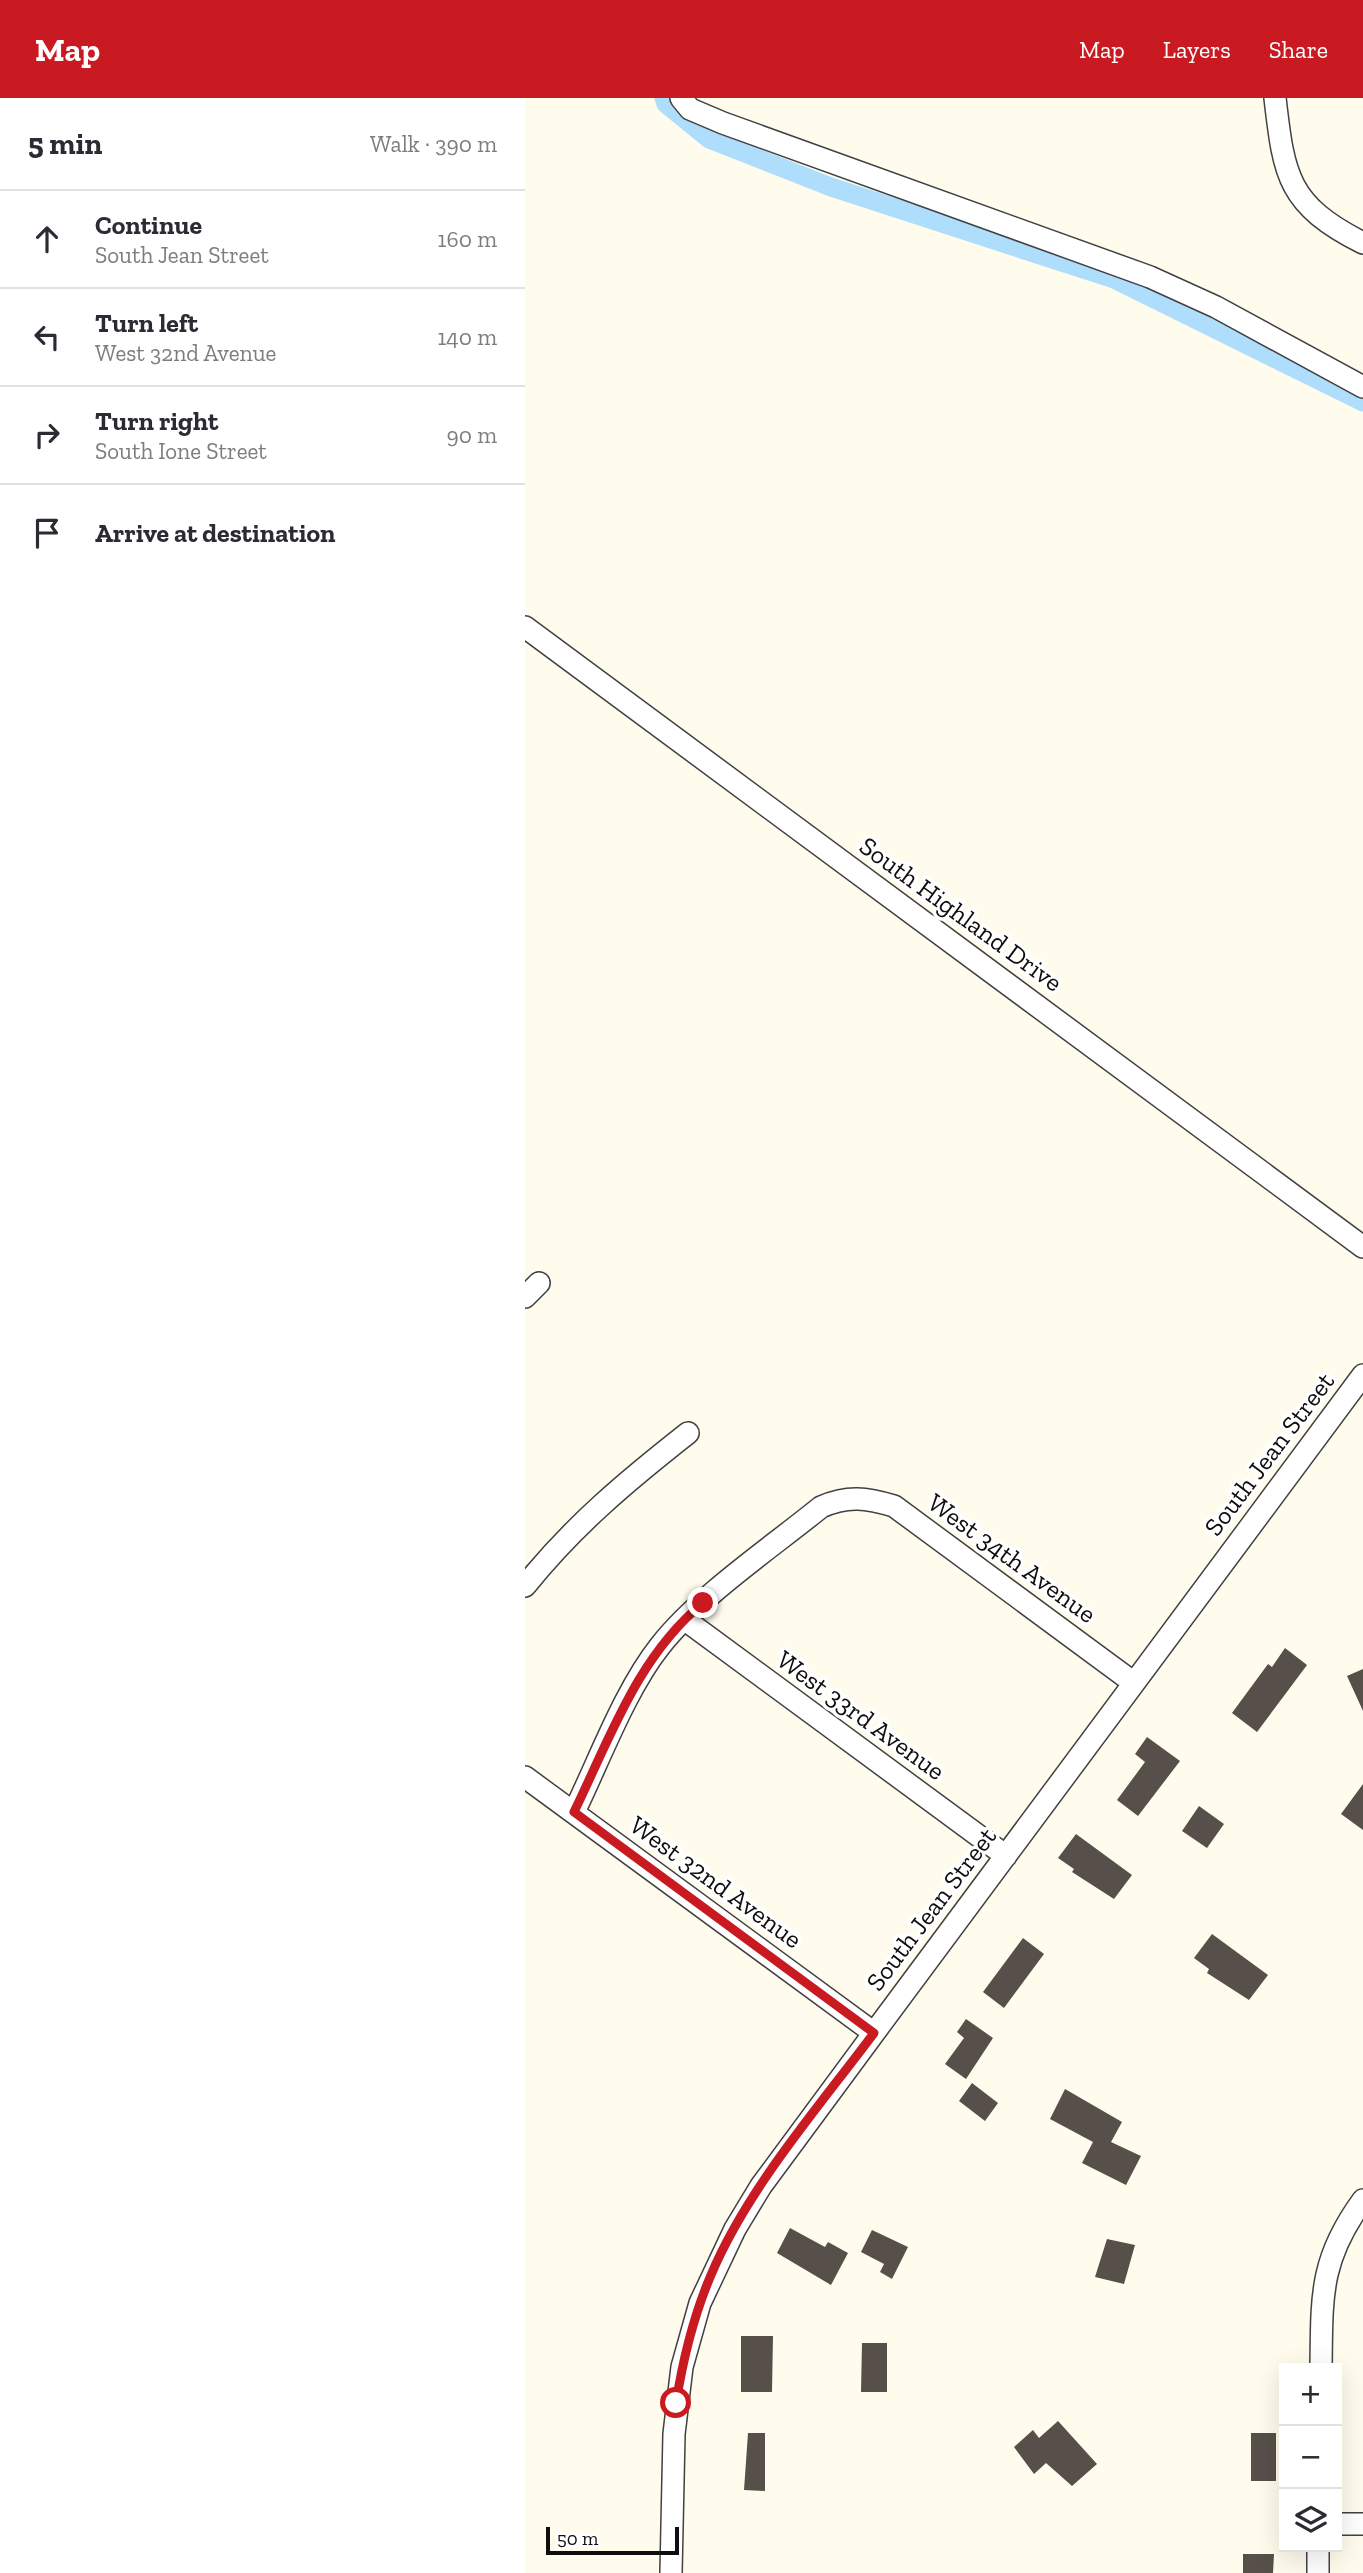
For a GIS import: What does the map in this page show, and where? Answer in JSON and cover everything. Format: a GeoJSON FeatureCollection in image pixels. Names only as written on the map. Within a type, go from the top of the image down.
{"type":"FeatureCollection","features":[{"type":"Feature","properties":{"kind":"street"},"geometry":{"type":"LineString","coordinates":[[681,98],[690,109],[723,123],[1150,277],[1216,307],[1363,387]]}},
{"type":"Feature","properties":{"kind":"street"},"geometry":{"type":"LineString","coordinates":[[1275,98],[1282,155],[1293,187],[1321,219],[1363,243]]}},
{"type":"Feature","properties":{"kind":"street","name":"South Highland Drive"},"geometry":{"type":"LineString","coordinates":[[525,627],[1363,1247]]}},
{"type":"Feature","properties":{"kind":"street","name":"South Jean Street"},"geometry":{"type":"LineString","coordinates":[[671,2573],[676,2403],[682,2367],[699,2304],[723,2251],[761,2186],[1363,1375]]}},
{"type":"Feature","properties":{"kind":"street"},"geometry":{"type":"LineString","coordinates":[[525,1586],[559,1544],[609,1495],[688,1433]]}},
{"type":"Feature","properties":{"kind":"street","name":"West 34th Avenue"},"geometry":{"type":"LineString","coordinates":[[684,1619],[821,1507],[848,1497],[871,1499],[894,1506],[1134,1683]]}},
{"type":"Feature","properties":{"kind":"street"},"geometry":{"type":"LineString","coordinates":[[574,1812],[641,1675],[659,1647],[684,1619]]}},
{"type":"Feature","properties":{"kind":"street","name":"West 33rd Avenue"},"geometry":{"type":"LineString","coordinates":[[684,1619],[1006,1856]]}},
{"type":"Feature","properties":{"kind":"street","name":"West 32nd Avenue"},"geometry":{"type":"LineString","coordinates":[[525,1777],[874,2033]]}},
{"type":"Feature","properties":{"kind":"street"},"geometry":{"type":"LineString","coordinates":[[1321,2363],[1322,2293],[1328,2260],[1340,2235],[1363,2200]]}},
{"type":"Feature","properties":{"kind":"street"},"geometry":{"type":"LineString","coordinates":[[1342,2524],[1363,2524]]}},
{"type":"Feature","properties":{"kind":"street"},"geometry":{"type":"LineString","coordinates":[[1318,2552],[1318,2573]]}},
{"type":"Feature","properties":{"kind":"building"},"geometry":{"type":"Polygon","coordinates":[[[1285,1648],[1307,1665],[1257,1732],[1232,1713],[1268,1664],[1272,1667],[1285,1648]]]}},
{"type":"Feature","properties":{"kind":"building"},"geometry":{"type":"Polygon","coordinates":[[[1363,1669],[1363,1711],[1347,1676],[1363,1669]]]}},
{"type":"Feature","properties":{"kind":"building"},"geometry":{"type":"Polygon","coordinates":[[[1147,1737],[1180,1761],[1138,1816],[1117,1800],[1145,1762],[1135,1754],[1147,1737]]]}},
{"type":"Feature","properties":{"kind":"building"},"geometry":{"type":"Polygon","coordinates":[[[1363,1784],[1363,1830],[1341,1814],[1363,1784]]]}},
{"type":"Feature","properties":{"kind":"building"},"geometry":{"type":"Polygon","coordinates":[[[1199,1806],[1224,1824],[1207,1848],[1182,1831],[1199,1806]]]}},
{"type":"Feature","properties":{"kind":"building"},"geometry":{"type":"Polygon","coordinates":[[[1076,1834],[1132,1875],[1114,1899],[1072,1872],[1074,1869],[1058,1858],[1076,1834]]]}},
{"type":"Feature","properties":{"kind":"building"},"geometry":{"type":"Polygon","coordinates":[[[1212,1934],[1268,1975],[1249,2000],[1207,1973],[1209,1969],[1194,1958],[1212,1934]]]}},
{"type":"Feature","properties":{"kind":"building"},"geometry":{"type":"Polygon","coordinates":[[[1023,1938],[1044,1954],[1004,2008],[983,1992],[1023,1938]]]}},
{"type":"Feature","properties":{"kind":"building"},"geometry":{"type":"Polygon","coordinates":[[[966,2019],[993,2038],[966,2079],[945,2064],[964,2038],[957,2032],[966,2019]]]}},
{"type":"Feature","properties":{"kind":"building"},"geometry":{"type":"Polygon","coordinates":[[[972,2083],[998,2103],[985,2121],[959,2101],[972,2083]]]}},
{"type":"Feature","properties":{"kind":"building"},"geometry":{"type":"Polygon","coordinates":[[[1065,2089],[1122,2122],[1111,2142],[1141,2156],[1126,2185],[1082,2163],[1093,2142],[1050,2119],[1065,2089]]]}},
{"type":"Feature","properties":{"kind":"building"},"geometry":{"type":"Polygon","coordinates":[[[790,2228],[825,2247],[828,2242],[848,2253],[831,2285],[777,2253],[790,2228]]]}},
{"type":"Feature","properties":{"kind":"building"},"geometry":{"type":"Polygon","coordinates":[[[872,2230],[908,2247],[892,2279],[880,2272],[884,2264],[861,2252],[872,2230]]]}},
{"type":"Feature","properties":{"kind":"building"},"geometry":{"type":"Polygon","coordinates":[[[1107,2239],[1135,2245],[1124,2284],[1095,2277],[1107,2239]]]}},
{"type":"Feature","properties":{"kind":"building"},"geometry":{"type":"Polygon","coordinates":[[[741,2336],[773,2336],[772,2392],[741,2392],[741,2336]]]}},
{"type":"Feature","properties":{"kind":"building"},"geometry":{"type":"Polygon","coordinates":[[[862,2343],[887,2343],[887,2392],[861,2392],[862,2343]]]}},
{"type":"Feature","properties":{"kind":"building"},"geometry":{"type":"Polygon","coordinates":[[[1058,2421],[1097,2464],[1072,2486],[1046,2463],[1034,2474],[1014,2447],[1033,2430],[1039,2438],[1058,2421]]]}},
{"type":"Feature","properties":{"kind":"building"},"geometry":{"type":"Polygon","coordinates":[[[748,2433],[765,2433],[765,2491],[744,2490],[748,2433]]]}},
{"type":"Feature","properties":{"kind":"building"},"geometry":{"type":"Polygon","coordinates":[[[1251,2433],[1276,2433],[1276,2481],[1251,2481],[1251,2433]]]}},
{"type":"Feature","properties":{"kind":"building"},"geometry":{"type":"Polygon","coordinates":[[[1243,2554],[1274,2554],[1273,2573],[1243,2573],[1243,2554]]]}},
{"type":"Feature","properties":{"kind":"waterway"},"geometry":{"type":"LineString","coordinates":[[664,98],[666,104],[709,139],[831,187],[1114,279],[1363,402]]}},
{"type":"Feature","properties":{"kind":"route"},"geometry":{"type":"LineString","coordinates":[[676,2403],[682,2367],[699,2304],[723,2251],[761,2186],[874,2033],[574,1812],[641,1675],[659,1647],[684,1619],[703,1603]]}}]}
